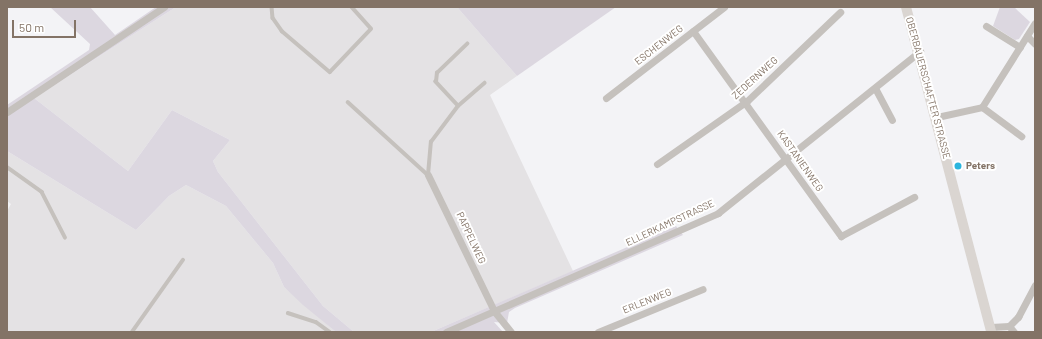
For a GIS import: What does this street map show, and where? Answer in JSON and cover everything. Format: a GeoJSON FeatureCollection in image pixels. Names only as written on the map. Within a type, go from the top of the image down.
{"type":"FeatureCollection","features":[{"type":"Feature","properties":{"kind":"main road","name":"OBERBAUERSCHAFTER STRASSE"},"geometry":{"type":"LineString","coordinates":[[906,7],[920,51],[991,330]]}},
{"type":"Feature","properties":{"kind":"street"},"geometry":{"type":"LineString","coordinates":[[7,112],[164,7]]}},
{"type":"Feature","properties":{"kind":"street","name":"ESCHENWEG"},"geometry":{"type":"LineString","coordinates":[[606,98],[724,7]]}},
{"type":"Feature","properties":{"kind":"street","name":"ZEDERNWEG"},"geometry":{"type":"LineString","coordinates":[[657,164],[747,101],[840,12]]}},
{"type":"Feature","properties":{"kind":"street"},"geometry":{"type":"LineString","coordinates":[[937,117],[982,107],[1035,23]]}},
{"type":"Feature","properties":{"kind":"street"},"geometry":{"type":"LineString","coordinates":[[986,26],[1020,47]]}},
{"type":"Feature","properties":{"kind":"street","name":"KASTANIENWEG"},"geometry":{"type":"LineString","coordinates":[[693,31],[747,101],[841,236],[914,197]]}},
{"type":"Feature","properties":{"kind":"street"},"geometry":{"type":"LineString","coordinates":[[1027,36],[1035,44]]}},
{"type":"Feature","properties":{"kind":"street","name":"ELLERKAMPSTRASSE"},"geometry":{"type":"LineString","coordinates":[[446,332],[718,213],[787,160],[920,51]]}},
{"type":"Feature","properties":{"kind":"street"},"geometry":{"type":"LineString","coordinates":[[875,88],[892,120]]}},
{"type":"Feature","properties":{"kind":"street"},"geometry":{"type":"LineString","coordinates":[[982,107],[1021,136]]}},
{"type":"Feature","properties":{"kind":"street","name":"PAPPELWEG"},"geometry":{"type":"LineString","coordinates":[[428,175],[494,311],[511,332]]}},
{"type":"Feature","properties":{"kind":"street"},"geometry":{"type":"LineString","coordinates":[[991,330],[1009,326],[1018,317],[1035,285]]}},
{"type":"Feature","properties":{"kind":"street","name":"ERLENWEG"},"geometry":{"type":"LineString","coordinates":[[598,332],[703,289]]}},
{"type":"Feature","properties":{"kind":"street"},"geometry":{"type":"LineString","coordinates":[[1009,326],[1014,332]]}},
{"type":"Feature","properties":{"kind":"lane"},"geometry":{"type":"LineString","coordinates":[[272,7],[273,18],[282,31],[330,72],[371,29],[351,7]]}},
{"type":"Feature","properties":{"kind":"lane"},"geometry":{"type":"LineString","coordinates":[[458,106],[436,82],[437,73],[467,44]]}},
{"type":"Feature","properties":{"kind":"lane"},"geometry":{"type":"LineString","coordinates":[[428,175],[430,142],[458,106],[484,83]]}},
{"type":"Feature","properties":{"kind":"lane"},"geometry":{"type":"LineString","coordinates":[[348,102],[428,175]]}},
{"type":"Feature","properties":{"kind":"lane"},"geometry":{"type":"LineString","coordinates":[[7,167],[42,192],[65,237]]}},
{"type":"Feature","properties":{"kind":"lane"},"geometry":{"type":"LineString","coordinates":[[132,332],[183,260]]}},
{"type":"Feature","properties":{"kind":"lane"},"geometry":{"type":"LineString","coordinates":[[288,313],[316,322],[330,332]]}},
{"type":"Feature","properties":{"kind":"shaded area"},"geometry":{"type":"Polygon","coordinates":[[[50,7],[90,7],[115,35],[156,7],[176,7],[34,98],[128,171],[172,110],[230,140],[213,161],[218,172],[323,306],[354,332],[336,332],[303,305],[284,287],[273,263],[226,206],[186,185],[169,196],[136,230],[7,151],[7,105],[89,50],[90,44],[50,7]]]}},
{"type":"Feature","properties":{"kind":"shaded area"},"geometry":{"type":"Polygon","coordinates":[[[176,7],[457,7],[517,76],[490,95],[573,271],[431,332],[354,332],[323,306],[218,172],[213,161],[230,140],[172,110],[128,171],[34,98],[176,7]]]}},
{"type":"Feature","properties":{"kind":"shaded area"},"geometry":{"type":"Polygon","coordinates":[[[457,7],[616,7],[517,76],[457,7]]]}},
{"type":"Feature","properties":{"kind":"shaded area"},"geometry":{"type":"Polygon","coordinates":[[[1000,7],[1014,7],[1030,22],[1019,39],[1015,40],[993,26],[1000,7]]]}},
{"type":"Feature","properties":{"kind":"shaded area"},"geometry":{"type":"Polygon","coordinates":[[[7,151],[136,230],[169,196],[186,185],[226,206],[273,263],[284,287],[336,332],[7,332],[7,211],[11,204],[7,201],[7,151]]]}},
{"type":"Feature","properties":{"kind":"shaded area"},"geometry":{"type":"Polygon","coordinates":[[[676,226],[683,235],[515,308],[509,312],[507,323],[494,322],[503,332],[431,332],[676,226]]]}},
{"type":"Feature","properties":{"kind":"place","name":"Peters"},"geometry":{"type":"Point","coordinates":[958,166]}}]}
